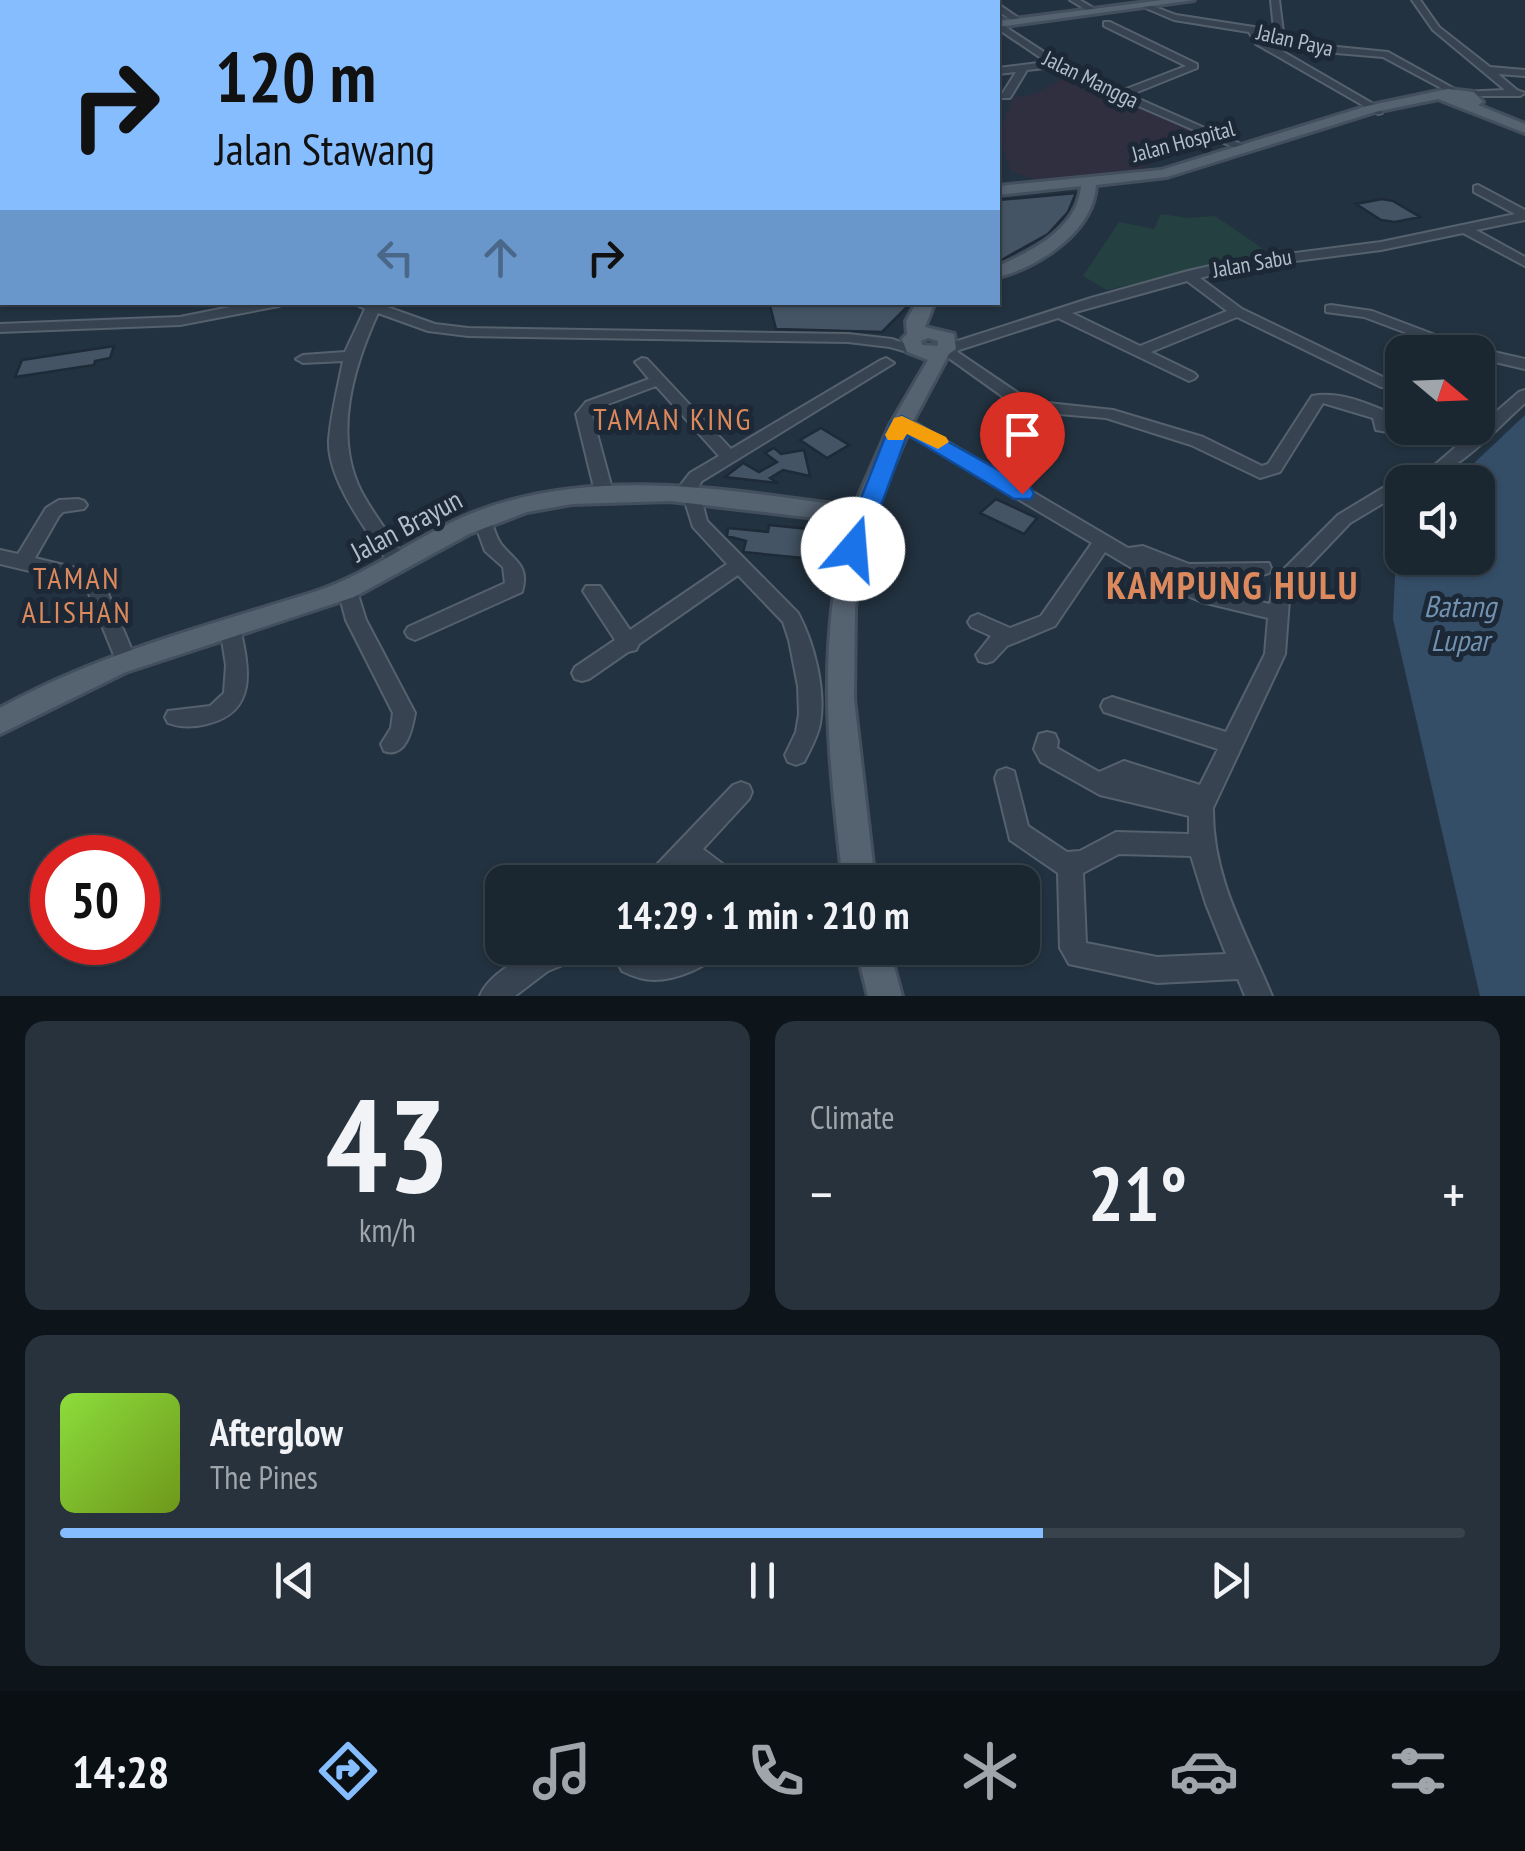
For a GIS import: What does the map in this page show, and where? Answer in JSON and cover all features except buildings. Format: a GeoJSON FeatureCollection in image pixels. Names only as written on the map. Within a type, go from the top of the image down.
{"type":"FeatureCollection","features":[{"type":"Feature","properties":{"kind":"main road"},"geometry":{"type":"LineString","coordinates":[[1000,25],[1189,0]]}},
{"type":"Feature","properties":{"kind":"main road"},"geometry":{"type":"LineString","coordinates":[[1460,98],[1525,129]]}},
{"type":"Feature","properties":{"kind":"main road","name":"Jalan Hospital"},"geometry":{"type":"LineString","coordinates":[[1000,190],[1162,174],[1370,111],[1460,98]]}},
{"type":"Feature","properties":{"kind":"main road"},"geometry":{"type":"LineString","coordinates":[[1000,271],[1034,255],[1085,210],[1091,196],[1089,183]]}},
{"type":"Feature","properties":{"kind":"main road"},"geometry":{"type":"LineString","coordinates":[[857,865],[848,800],[841,593],[863,516],[931,347],[930,305]]}},
{"type":"Feature","properties":{"kind":"main road","name":"Jalan Brayun"},"geometry":{"type":"LineString","coordinates":[[0,722],[47,695],[126,660],[348,590],[482,518],[538,503],[605,496],[688,495],[863,516]]}},
{"type":"Feature","properties":{"kind":"main road"},"geometry":{"type":"LineString","coordinates":[[877,965],[885,996]]}},
{"type":"Feature","properties":{"kind":"street"},"geometry":{"type":"LineString","coordinates":[[1074,0],[1096,12]]}},
{"type":"Feature","properties":{"kind":"street"},"geometry":{"type":"LineString","coordinates":[[1275,0],[1279,34]]}},
{"type":"Feature","properties":{"kind":"street"},"geometry":{"type":"LineString","coordinates":[[1416,0],[1426,21],[1446,42],[1520,94]]}},
{"type":"Feature","properties":{"kind":"street","name":"Jalan Paya"},"geometry":{"type":"LineString","coordinates":[[1144,6],[1182,19],[1279,34],[1336,50],[1385,54],[1460,98]]}},
{"type":"Feature","properties":{"kind":"street"},"geometry":{"type":"LineString","coordinates":[[1000,9],[1019,21]]}},
{"type":"Feature","properties":{"kind":"street"},"geometry":{"type":"LineString","coordinates":[[1107,24],[1194,66],[1121,95]]}},
{"type":"Feature","properties":{"kind":"street","name":"Jalan Mangga"},"geometry":{"type":"LineString","coordinates":[[1000,26],[1052,64],[1244,148]]}},
{"type":"Feature","properties":{"kind":"street"},"geometry":{"type":"LineString","coordinates":[[1252,29],[1259,42],[1370,111]]}},
{"type":"Feature","properties":{"kind":"street"},"geometry":{"type":"LineString","coordinates":[[1000,71],[1052,64]]}},
{"type":"Feature","properties":{"kind":"street"},"geometry":{"type":"LineString","coordinates":[[1006,96],[1024,68]]}},
{"type":"Feature","properties":{"kind":"street"},"geometry":{"type":"LineString","coordinates":[[1488,70],[1525,73]]}},
{"type":"Feature","properties":{"kind":"street"},"geometry":{"type":"LineString","coordinates":[[1460,98],[1520,94]]}},
{"type":"Feature","properties":{"kind":"street"},"geometry":{"type":"LineString","coordinates":[[1492,184],[1478,189],[1525,217]]}},
{"type":"Feature","properties":{"kind":"street","name":"Jalan Sabu"},"geometry":{"type":"LineString","coordinates":[[931,347],[982,341],[1002,330],[1243,262],[1370,248],[1525,217]]}},
{"type":"Feature","properties":{"kind":"street"},"geometry":{"type":"LineString","coordinates":[[1465,229],[1525,262]]}},
{"type":"Feature","properties":{"kind":"street"},"geometry":{"type":"LineString","coordinates":[[1188,276],[1237,312],[1385,384]]}},
{"type":"Feature","properties":{"kind":"street"},"geometry":{"type":"LineString","coordinates":[[0,328],[180,321],[263,305]]}},
{"type":"Feature","properties":{"kind":"street"},"geometry":{"type":"LineString","coordinates":[[398,562],[352,490],[338,455],[351,356],[365,306],[454,331],[865,338],[931,347],[1015,398],[1056,409],[1107,413],[1200,442],[1260,472],[1274,468],[1318,398],[1341,400],[1385,417]]}},
{"type":"Feature","properties":{"kind":"street"},"geometry":{"type":"LineString","coordinates":[[1330,309],[1362,311],[1420,335]]}},
{"type":"Feature","properties":{"kind":"street"},"geometry":{"type":"LineString","coordinates":[[1138,352],[1237,312]]}},
{"type":"Feature","properties":{"kind":"street"},"geometry":{"type":"LineString","coordinates":[[1060,313],[1189,376]]}},
{"type":"Feature","properties":{"kind":"street"},"geometry":{"type":"LineString","coordinates":[[303,359],[351,356]]}},
{"type":"Feature","properties":{"kind":"street"},"geometry":{"type":"LineString","coordinates":[[1495,357],[1525,362]]}},
{"type":"Feature","properties":{"kind":"street"},"geometry":{"type":"LineString","coordinates":[[642,362],[730,457]]}},
{"type":"Feature","properties":{"kind":"street"},"geometry":{"type":"LineString","coordinates":[[796,755],[810,724],[797,631],[790,618],[699,523],[688,495],[696,477],[886,363]]}},
{"type":"Feature","properties":{"kind":"street"},"geometry":{"type":"LineString","coordinates":[[605,496],[584,414],[592,404],[659,380]]}},
{"type":"Feature","properties":{"kind":"street"},"geometry":{"type":"LineString","coordinates":[[1445,465],[1525,395]]}},
{"type":"Feature","properties":{"kind":"street"},"geometry":{"type":"LineString","coordinates":[[1380,415],[1385,426]]}},
{"type":"Feature","properties":{"kind":"street"},"geometry":{"type":"LineString","coordinates":[[902,422],[1101,544],[1193,592],[1278,613]]}},
{"type":"Feature","properties":{"kind":"street"},"geometry":{"type":"LineString","coordinates":[[1459,445],[1464,447]]}},
{"type":"Feature","properties":{"kind":"street"},"geometry":{"type":"LineString","coordinates":[[1259,996],[1205,867],[1200,845],[1202,802],[1275,654],[1278,594],[1287,575],[1344,519],[1385,494]]}},
{"type":"Feature","properties":{"kind":"street"},"geometry":{"type":"LineString","coordinates":[[23,562],[52,512],[78,504]]}},
{"type":"Feature","properties":{"kind":"street"},"geometry":{"type":"LineString","coordinates":[[415,632],[515,587],[512,565],[492,546],[482,518]]}},
{"type":"Feature","properties":{"kind":"street"},"geometry":{"type":"LineString","coordinates":[[986,655],[993,644],[1048,621],[1101,544]]}},
{"type":"Feature","properties":{"kind":"street"},"geometry":{"type":"LineString","coordinates":[[1121,555],[1141,552],[1187,571],[1262,568]]}},
{"type":"Feature","properties":{"kind":"street"},"geometry":{"type":"LineString","coordinates":[[0,557],[86,578],[95,584],[126,660]]}},
{"type":"Feature","properties":{"kind":"street"},"geometry":{"type":"LineString","coordinates":[[582,673],[739,565]]}},
{"type":"Feature","properties":{"kind":"street"},"geometry":{"type":"LineString","coordinates":[[348,590],[356,620],[404,713],[401,730],[392,744]]}},
{"type":"Feature","properties":{"kind":"street"},"geometry":{"type":"LineString","coordinates":[[594,592],[629,644]]}},
{"type":"Feature","properties":{"kind":"street"},"geometry":{"type":"LineString","coordinates":[[978,622],[1010,636]]}},
{"type":"Feature","properties":{"kind":"street"},"geometry":{"type":"LineString","coordinates":[[176,717],[206,718],[221,710],[235,695],[240,672],[230,628]]}},
{"type":"Feature","properties":{"kind":"street"},"geometry":{"type":"LineString","coordinates":[[804,674],[841,670]]}},
{"type":"Feature","properties":{"kind":"street"},"geometry":{"type":"LineString","coordinates":[[1112,706],[1230,743]]}},
{"type":"Feature","properties":{"kind":"street"},"geometry":{"type":"LineString","coordinates":[[1047,741],[1048,755],[1098,783],[1202,802]]}},
{"type":"Feature","properties":{"kind":"street"},"geometry":{"type":"LineString","coordinates":[[1006,778],[1018,832],[1070,866],[1116,843],[1200,845]]}},
{"type":"Feature","properties":{"kind":"street"},"geometry":{"type":"LineString","coordinates":[[673,865],[741,792]]}},
{"type":"Feature","properties":{"kind":"street"},"geometry":{"type":"LineString","coordinates":[[687,851],[705,865]]}},
{"type":"Feature","properties":{"kind":"street"},"geometry":{"type":"LineString","coordinates":[[1070,866],[1072,946],[1076,954],[1156,970],[1246,966]]}},
{"type":"Feature","properties":{"kind":"street"},"geometry":{"type":"LineString","coordinates":[[492,996],[535,965]]}},
{"type":"Feature","properties":{"kind":"street"},"geometry":{"type":"LineString","coordinates":[[642,965],[672,965]]}},
{"type":"Feature","properties":{"kind":"shaded area"},"geometry":{"type":"Polygon","coordinates":[[[1067,76],[1223,143],[1165,157],[1132,173],[1039,181],[1011,171],[1000,141],[1000,130],[1014,97],[1032,95],[1067,76]]]}},
{"type":"Feature","properties":{"kind":"green space"},"geometry":{"type":"Polygon","coordinates":[[[1161,214],[1215,216],[1269,253],[1107,290],[1083,276],[1119,222],[1154,229],[1161,214]]]}},
{"type":"Feature","properties":{"kind":"water","name":"Batang Lupar"},"geometry":{"type":"Polygon","coordinates":[[[1525,415],[1525,996],[1480,996],[1393,619],[1395,575],[1495,575],[1495,465],[1472,465],[1525,415]]]}},
{"type":"Feature","properties":{"kind":"slow traffic"},"geometry":{"type":"LineString","coordinates":[[896,435],[902,422],[938,442]]}},
{"type":"Feature","properties":{"kind":"district","name":"TAMAN KING"},"geometry":{"type":"Point","coordinates":[673,418]}},
{"type":"Feature","properties":{"kind":"district","name":"KAMPUNG HULU"},"geometry":{"type":"Point","coordinates":[1233,584]}},
{"type":"Feature","properties":{"kind":"district","name":"TAMAN ALISHAN"},"geometry":{"type":"Point","coordinates":[77,594]}},
{"type":"Feature","properties":{"kind":"route"},"geometry":{"type":"LineString","coordinates":[[853,549],[902,422],[1022,494]]}}]}
